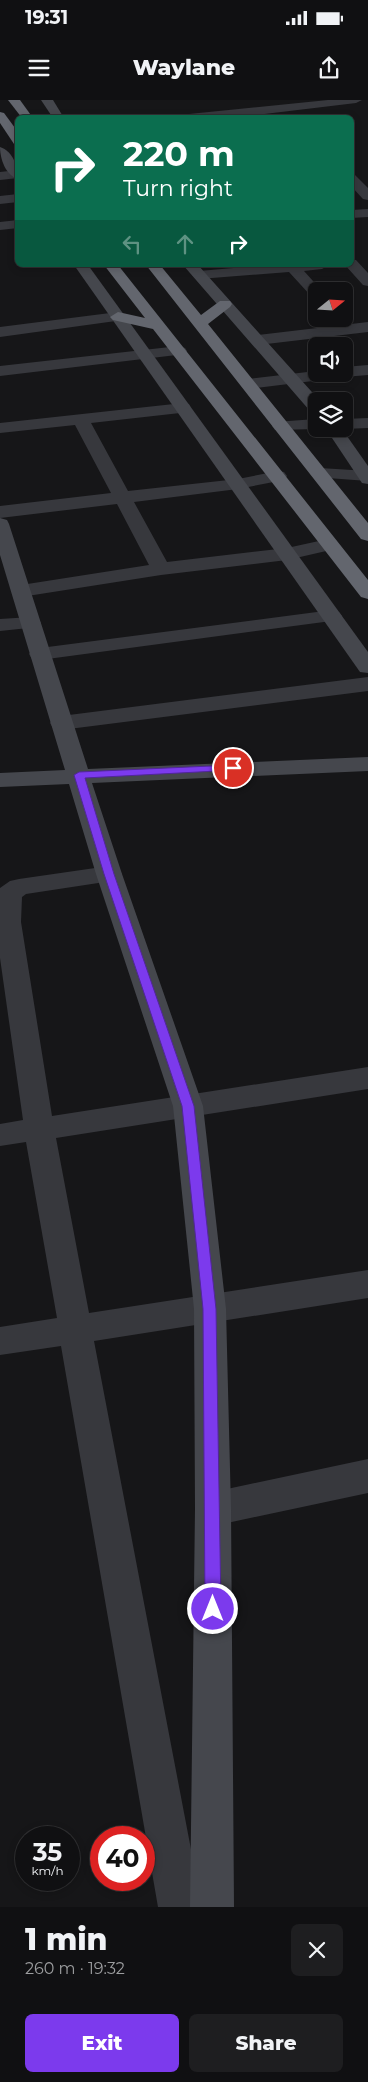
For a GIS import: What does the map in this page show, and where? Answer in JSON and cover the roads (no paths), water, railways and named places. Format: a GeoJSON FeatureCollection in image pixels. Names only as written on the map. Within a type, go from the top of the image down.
{"type":"FeatureCollection","features":[{"type":"Feature","properties":{"kind":"highway"},"geometry":{"type":"LineString","coordinates":[[14,100],[26,115]]}},
{"type":"Feature","properties":{"kind":"highway"},"geometry":{"type":"LineString","coordinates":[[0,115],[15,137]]}},
{"type":"Feature","properties":{"kind":"highway"},"geometry":{"type":"LineString","coordinates":[[113,267],[278,476],[328,545],[364,582]]}},
{"type":"Feature","properties":{"kind":"highway"},"geometry":{"type":"LineString","coordinates":[[154,267],[185,308],[320,473],[368,535]]}},
{"type":"Feature","properties":{"kind":"highway"},"geometry":{"type":"LineString","coordinates":[[199,323],[225,304]]}},
{"type":"Feature","properties":{"kind":"highway"},"geometry":{"type":"LineString","coordinates":[[118,317],[159,326]]}},
{"type":"Feature","properties":{"kind":"street"},"geometry":{"type":"LineString","coordinates":[[47,100],[57,115]]}},
{"type":"Feature","properties":{"kind":"street"},"geometry":{"type":"LineString","coordinates":[[259,115],[283,109],[356,100]]}},
{"type":"Feature","properties":{"kind":"street"},"geometry":{"type":"LineString","coordinates":[[196,115],[187,107],[206,104]]}},
{"type":"Feature","properties":{"kind":"street"},"geometry":{"type":"LineString","coordinates":[[283,109],[290,115]]}},
{"type":"Feature","properties":{"kind":"street"},"geometry":{"type":"LineString","coordinates":[[0,151],[15,172]]}},
{"type":"Feature","properties":{"kind":"street"},"geometry":{"type":"LineString","coordinates":[[0,176],[15,175]]}},
{"type":"Feature","properties":{"kind":"street"},"geometry":{"type":"LineString","coordinates":[[354,181],[368,196]]}},
{"type":"Feature","properties":{"kind":"street"},"geometry":{"type":"LineString","coordinates":[[0,200],[15,198]]}},
{"type":"Feature","properties":{"kind":"street"},"geometry":{"type":"LineString","coordinates":[[354,214],[368,213]]}},
{"type":"Feature","properties":{"kind":"street"},"geometry":{"type":"LineString","coordinates":[[0,226],[15,224]]}},
{"type":"Feature","properties":{"kind":"street"},"geometry":{"type":"LineString","coordinates":[[354,263],[368,261]]}},
{"type":"Feature","properties":{"kind":"street"},"geometry":{"type":"LineString","coordinates":[[354,266],[368,282]]}},
{"type":"Feature","properties":{"kind":"street"},"geometry":{"type":"LineString","coordinates":[[82,267],[368,667]]}},
{"type":"Feature","properties":{"kind":"street"},"geometry":{"type":"LineString","coordinates":[[194,270],[268,267]]}},
{"type":"Feature","properties":{"kind":"street"},"geometry":{"type":"LineString","coordinates":[[293,267],[308,283]]}},
{"type":"Feature","properties":{"kind":"street"},"geometry":{"type":"LineString","coordinates":[[194,270],[308,396]]}},
{"type":"Feature","properties":{"kind":"street"},"geometry":{"type":"LineString","coordinates":[[0,332],[118,317]]}},
{"type":"Feature","properties":{"kind":"street"},"geometry":{"type":"LineString","coordinates":[[258,340],[368,327]]}},
{"type":"Feature","properties":{"kind":"street"},"geometry":{"type":"LineString","coordinates":[[0,371],[179,351]]}},
{"type":"Feature","properties":{"kind":"street"},"geometry":{"type":"LineString","coordinates":[[353,371],[368,370]]}},
{"type":"Feature","properties":{"kind":"street"},"geometry":{"type":"LineString","coordinates":[[248,384],[308,376]]}},
{"type":"Feature","properties":{"kind":"street"},"geometry":{"type":"LineString","coordinates":[[0,428],[183,408]]}},
{"type":"Feature","properties":{"kind":"street"},"geometry":{"type":"LineString","coordinates":[[80,419],[161,569]]}},
{"type":"Feature","properties":{"kind":"street"},"geometry":{"type":"LineString","coordinates":[[353,424],[368,423]]}},
{"type":"Feature","properties":{"kind":"street"},"geometry":{"type":"LineString","coordinates":[[281,426],[308,424]]}},
{"type":"Feature","properties":{"kind":"street"},"geometry":{"type":"LineString","coordinates":[[340,437],[367,477]]}},
{"type":"Feature","properties":{"kind":"street"},"geometry":{"type":"LineString","coordinates":[[320,473],[367,477]]}},
{"type":"Feature","properties":{"kind":"street"},"geometry":{"type":"LineString","coordinates":[[0,512],[238,484],[278,476]]}},
{"type":"Feature","properties":{"kind":"street"},"geometry":{"type":"LineString","coordinates":[[0,524],[109,874],[188,1106],[210,1309],[213,1509],[212,1907]]}},
{"type":"Feature","properties":{"kind":"street"},"geometry":{"type":"LineString","coordinates":[[20,591],[161,569],[287,554],[328,545]]}},
{"type":"Feature","properties":{"kind":"street"},"geometry":{"type":"LineString","coordinates":[[40,654],[332,616]]}},
{"type":"Feature","properties":{"kind":"street"},"geometry":{"type":"LineString","coordinates":[[0,625],[31,622]]}},
{"type":"Feature","properties":{"kind":"street"},"geometry":{"type":"LineString","coordinates":[[62,723],[368,684]]}},
{"type":"Feature","properties":{"kind":"street"},"geometry":{"type":"LineString","coordinates":[[329,764],[368,756]]}},
{"type":"Feature","properties":{"kind":"street"},"geometry":{"type":"LineString","coordinates":[[0,780],[329,764],[368,764]]}},
{"type":"Feature","properties":{"kind":"street"},"geometry":{"type":"LineString","coordinates":[[109,874],[19,887],[9,894],[4,922],[39,1129],[180,1907]]}},
{"type":"Feature","properties":{"kind":"street"},"geometry":{"type":"LineString","coordinates":[[0,1135],[368,1078]]}},
{"type":"Feature","properties":{"kind":"street"},"geometry":{"type":"LineString","coordinates":[[0,1341],[368,1284]]}},
{"type":"Feature","properties":{"kind":"street"},"geometry":{"type":"LineString","coordinates":[[213,1509],[368,1476]]}}]}
